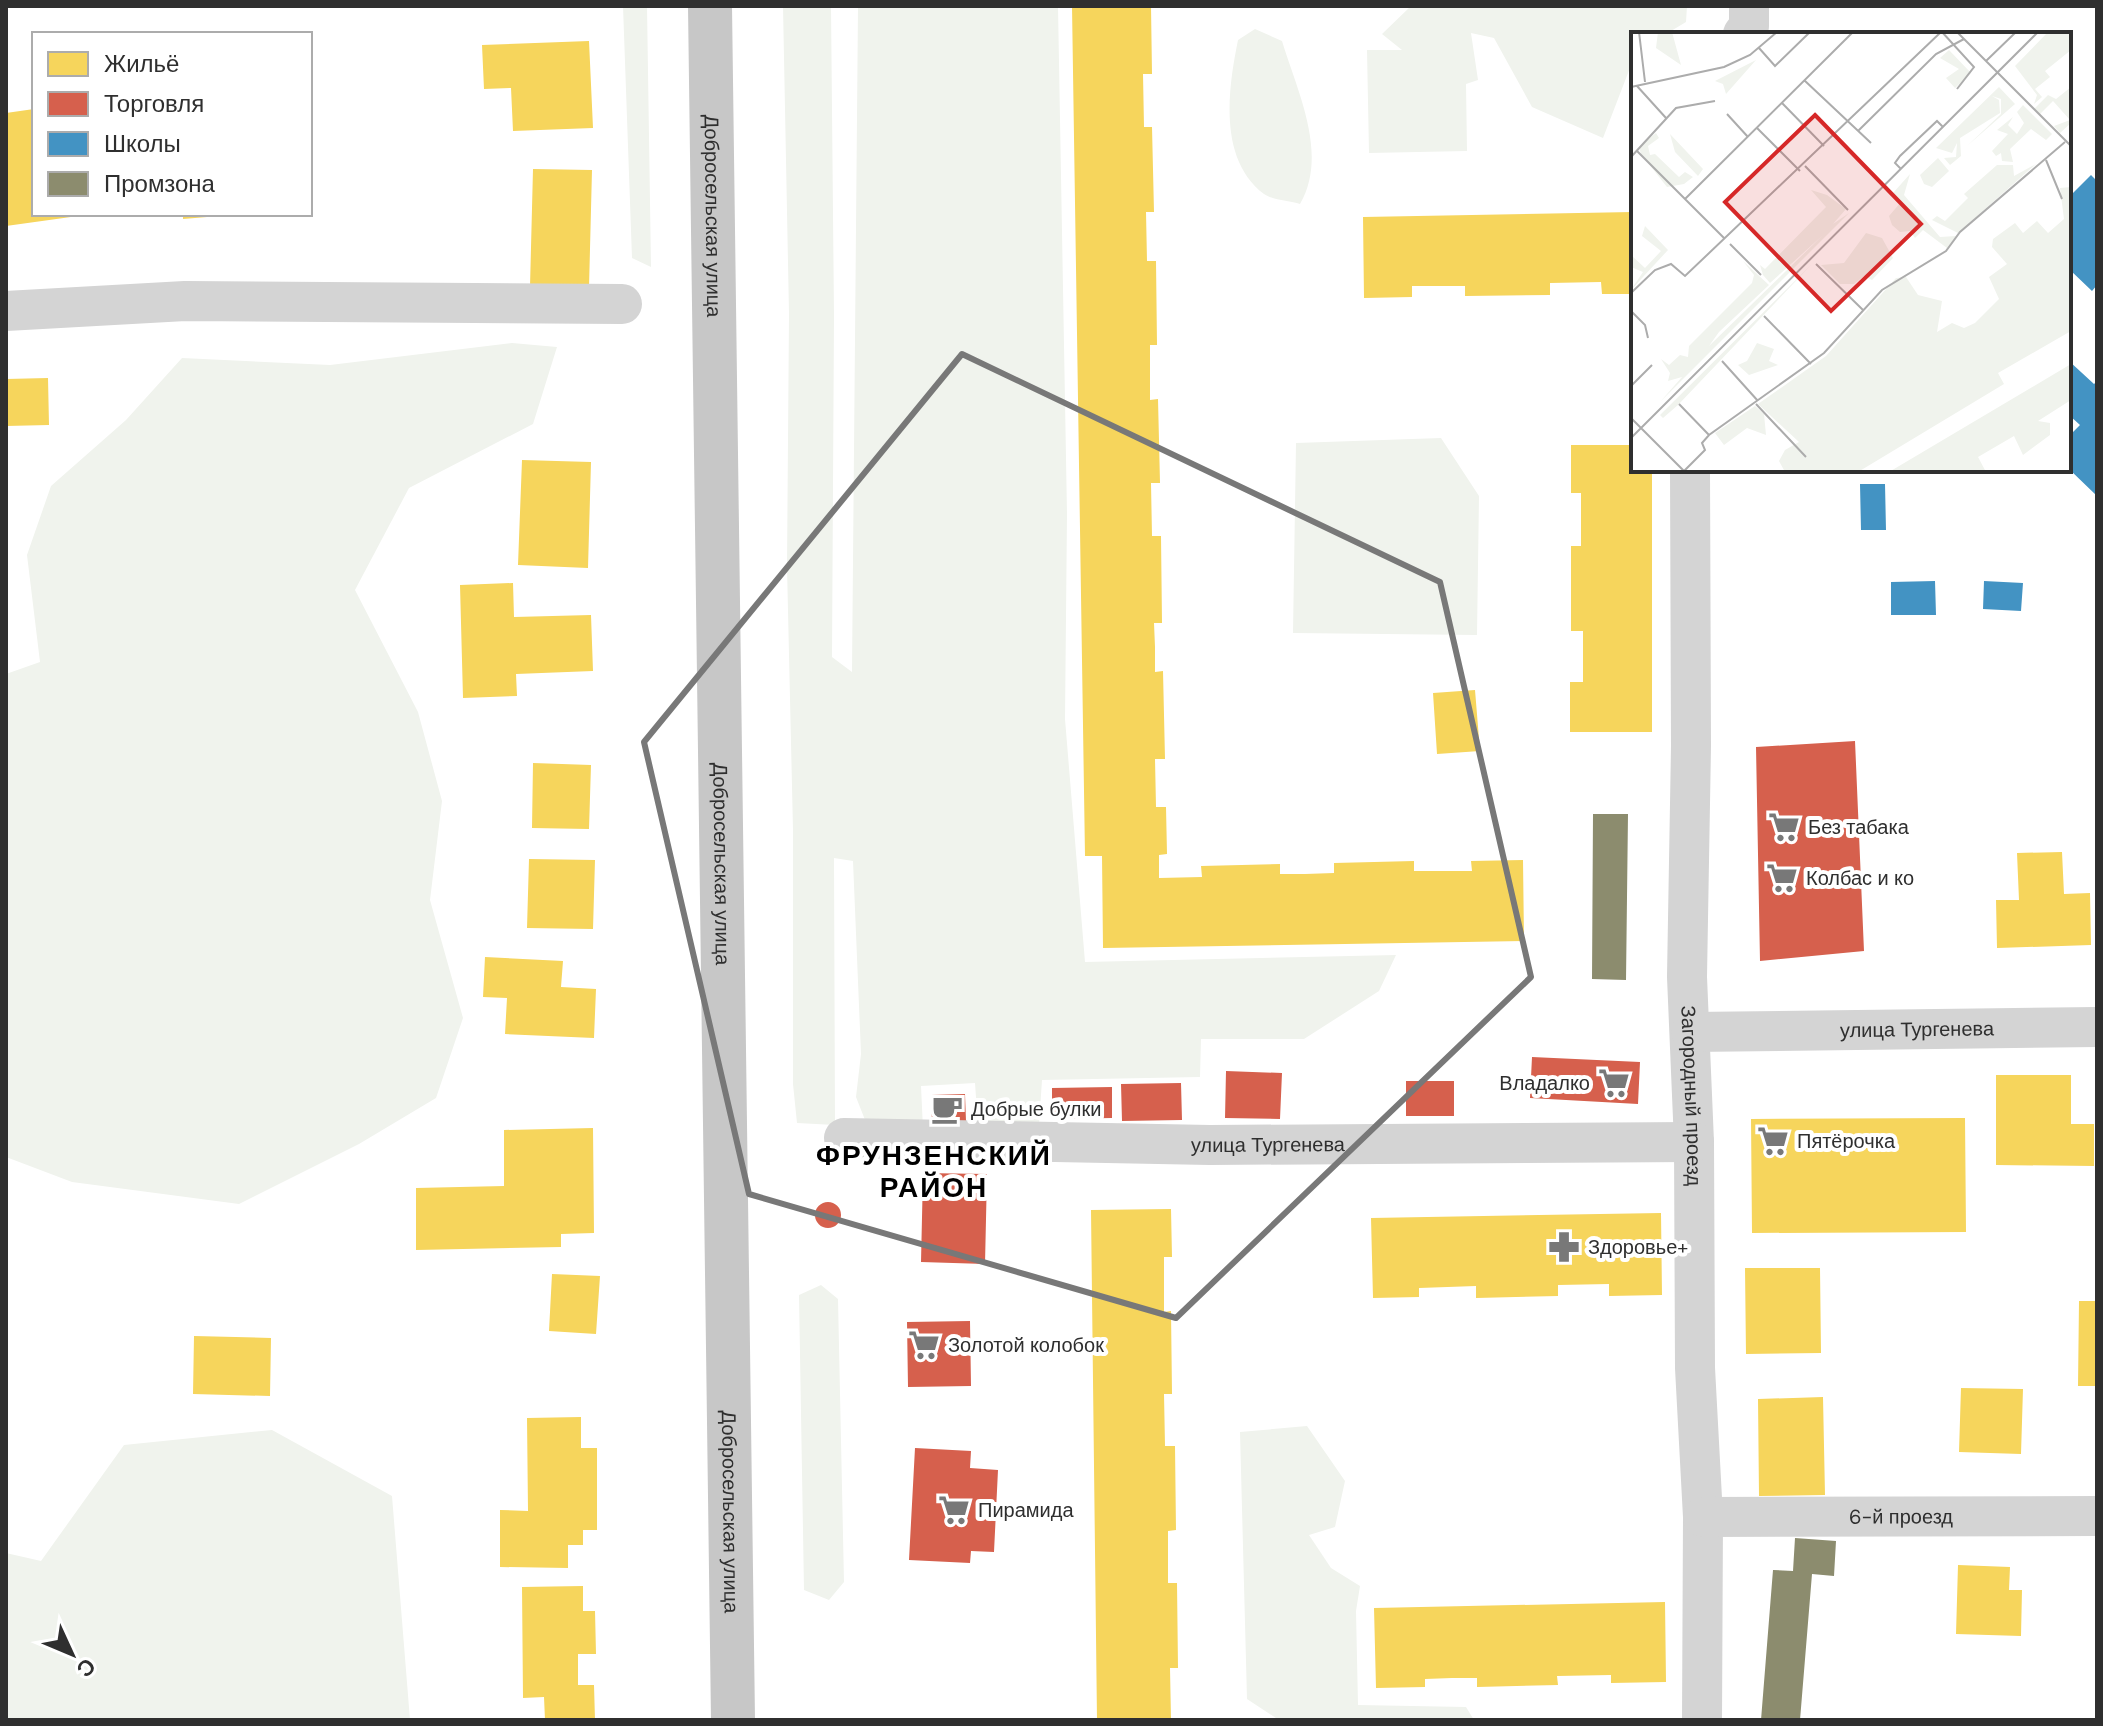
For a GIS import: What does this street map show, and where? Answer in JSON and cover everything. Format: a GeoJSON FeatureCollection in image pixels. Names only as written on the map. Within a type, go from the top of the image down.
{"type":"FeatureCollection","features":[{"type":"Feature","properties":{"kind":"main road","name":"Добросельская улица"},"geometry":{"type":"LineString","coordinates":[[710,6],[733,1720]]}},
{"type":"Feature","properties":{"kind":"street"},"geometry":{"type":"LineString","coordinates":[[1744,32],[1749,26],[1749,6]]}},
{"type":"Feature","properties":{"kind":"street"},"geometry":{"type":"LineString","coordinates":[[6,311],[185,301],[622,304]]}},
{"type":"Feature","properties":{"kind":"street","name":"Загородный проезд"},"geometry":{"type":"LineString","coordinates":[[1690,472],[1691,746],[1687,977],[1694,1142],[1695,1368],[1703,1517],[1702,1720]]}},
{"type":"Feature","properties":{"kind":"street","name":"улица Тургенева"},"geometry":{"type":"LineString","coordinates":[[1691,1032],[2097,1027]]}},
{"type":"Feature","properties":{"kind":"street","name":"улица Тургенева"},"geometry":{"type":"LineString","coordinates":[[844,1138],[1210,1145],[1694,1142]]}},
{"type":"Feature","properties":{"kind":"street","name":"6-й проезд"},"geometry":{"type":"LineString","coordinates":[[1703,1517],[2097,1516]]}},
{"type":"Feature","properties":{"kind":"highlighted area"},"geometry":{"type":"Polygon","coordinates":[[[962,354],[1440,582],[1531,977],[1176,1318],[749,1194],[644,742],[962,354]]]}},
{"type":"Feature","properties":{"kind":"shaded area"},"geometry":{"type":"Polygon","coordinates":[[[623,6],[647,6],[651,267],[632,258],[623,6]]]}},
{"type":"Feature","properties":{"kind":"shaded area"},"geometry":{"type":"Polygon","coordinates":[[[783,6],[831,6],[834,316],[832,657],[852,672],[858,6],[1058,6],[1067,514],[1065,719],[1085,962],[1396,955],[1379,991],[1304,1039],[1201,1039],[1200,1077],[1042,1080],[1039,1125],[978,1126],[975,1083],[921,1086],[923,1129],[867,1125],[856,1097],[861,1054],[853,861],[834,858],[835,1125],[797,1123],[793,1084],[793,830],[787,567],[789,314],[783,6]]]}},
{"type":"Feature","properties":{"kind":"shaded area"},"geometry":{"type":"Polygon","coordinates":[[[1411,6],[1687,6],[1686,22],[1669,32],[1631,32],[1631,65],[1603,138],[1532,107],[1494,38],[1471,33],[1478,80],[1466,84],[1467,151],[1369,153],[1367,50],[1402,50],[1382,34],[1411,6]]]}},
{"type":"Feature","properties":{"kind":"shaded area"},"geometry":{"type":"Polygon","coordinates":[[[1255,29],[1282,41],[1308,122],[1312,164],[1300,204],[1264,194],[1249,179],[1233,143],[1231,80],[1238,40],[1255,29]]]}},
{"type":"Feature","properties":{"kind":"shaded area"},"geometry":{"type":"Polygon","coordinates":[[[512,343],[557,347],[533,424],[409,488],[355,590],[418,712],[442,801],[430,900],[463,1018],[436,1098],[359,1144],[239,1204],[72,1182],[6,1157],[6,674],[40,662],[27,555],[51,486],[126,420],[182,358],[330,365],[512,343]]]}},
{"type":"Feature","properties":{"kind":"shaded area"},"geometry":{"type":"Polygon","coordinates":[[[1441,438],[1479,496],[1477,635],[1293,633],[1296,443],[1441,438]]]}},
{"type":"Feature","properties":{"kind":"shaded area"},"geometry":{"type":"Polygon","coordinates":[[[821,1285],[838,1299],[844,1582],[829,1600],[804,1590],[799,1295],[821,1285]]]}},
{"type":"Feature","properties":{"kind":"shaded area"},"geometry":{"type":"Polygon","coordinates":[[[1307,1426],[1345,1481],[1335,1527],[1309,1535],[1331,1568],[1360,1586],[1356,1611],[1358,1705],[1466,1707],[1474,1720],[1279,1720],[1247,1699],[1240,1432],[1307,1426]]]}},
{"type":"Feature","properties":{"kind":"shaded area"},"geometry":{"type":"Polygon","coordinates":[[[272,1430],[392,1496],[410,1720],[6,1720],[6,1553],[41,1561],[124,1445],[272,1430]]]}},
{"type":"Feature","properties":{"kind":"building: Жильё"},"geometry":{"type":"Polygon","coordinates":[[[1072,6],[1151,6],[1152,74],[1143,74],[1144,127],[1152,127],[1154,212],[1146,212],[1147,261],[1156,261],[1157,345],[1150,345],[1150,400],[1158,399],[1160,483],[1151,483],[1152,536],[1161,536],[1162,623],[1154,623],[1155,672],[1163,671],[1165,759],[1155,759],[1156,807],[1166,807],[1167,854],[1159,855],[1159,878],[1202,877],[1201,866],[1280,864],[1280,874],[1305,874],[1334,873],[1334,863],[1414,861],[1414,871],[1472,871],[1471,861],[1523,860],[1524,941],[1103,948],[1102,856],[1085,856],[1072,6]]]}},
{"type":"Feature","properties":{"kind":"building: Жильё"},"geometry":{"type":"Polygon","coordinates":[[[589,41],[593,128],[513,131],[511,88],[484,89],[482,45],[589,41]]]}},
{"type":"Feature","properties":{"kind":"building: Жильё"},"geometry":{"type":"Polygon","coordinates":[[[32,109],[32,216],[78,216],[6,226],[6,113],[32,109]]]}},
{"type":"Feature","properties":{"kind":"building: Жильё"},"geometry":{"type":"Polygon","coordinates":[[[533,169],[592,170],[589,288],[530,287],[533,169]]]}},
{"type":"Feature","properties":{"kind":"building: Жильё"},"geometry":{"type":"Polygon","coordinates":[[[1631,212],[1631,294],[1602,294],[1601,282],[1550,283],[1550,295],[1465,296],[1465,286],[1412,286],[1412,297],[1364,298],[1363,217],[1631,212]]]}},
{"type":"Feature","properties":{"kind":"building: Жильё"},"geometry":{"type":"Polygon","coordinates":[[[183,216],[219,216],[183,219],[183,216]]]}},
{"type":"Feature","properties":{"kind":"building: Жильё"},"geometry":{"type":"Polygon","coordinates":[[[48,378],[49,425],[6,426],[6,379],[48,378]]]}},
{"type":"Feature","properties":{"kind":"building: Жильё"},"geometry":{"type":"Polygon","coordinates":[[[1571,445],[1631,445],[1631,472],[1652,472],[1652,732],[1570,732],[1570,682],[1583,682],[1583,631],[1571,631],[1571,546],[1581,546],[1581,493],[1571,493],[1571,445]]]}},
{"type":"Feature","properties":{"kind":"building: Жильё"},"geometry":{"type":"Polygon","coordinates":[[[522,460],[591,462],[588,568],[518,565],[522,460]]]}},
{"type":"Feature","properties":{"kind":"building: Жильё"},"geometry":{"type":"Polygon","coordinates":[[[513,583],[514,617],[591,615],[593,671],[516,674],[517,696],[463,698],[460,585],[513,583]]]}},
{"type":"Feature","properties":{"kind":"building: Жильё"},"geometry":{"type":"Polygon","coordinates":[[[1475,690],[1480,751],[1437,754],[1433,693],[1475,690]]]}},
{"type":"Feature","properties":{"kind":"building: Жильё"},"geometry":{"type":"Polygon","coordinates":[[[533,763],[591,765],[589,829],[532,828],[533,763]]]}},
{"type":"Feature","properties":{"kind":"building: Жильё"},"geometry":{"type":"Polygon","coordinates":[[[2062,852],[2064,894],[2090,893],[2091,945],[1997,948],[1996,900],[2019,900],[2017,853],[2062,852]]]}},
{"type":"Feature","properties":{"kind":"building: Жильё"},"geometry":{"type":"Polygon","coordinates":[[[529,859],[595,860],[593,929],[527,928],[529,859]]]}},
{"type":"Feature","properties":{"kind":"building: Жильё"},"geometry":{"type":"Polygon","coordinates":[[[485,957],[563,961],[561,987],[596,989],[594,1038],[505,1034],[507,998],[483,997],[485,957]]]}},
{"type":"Feature","properties":{"kind":"building: Жильё"},"geometry":{"type":"Polygon","coordinates":[[[1996,1075],[2071,1075],[2071,1124],[2094,1124],[2094,1166],[1996,1165],[1996,1075]]]}},
{"type":"Feature","properties":{"kind":"building: Жильё"},"geometry":{"type":"Polygon","coordinates":[[[1965,1118],[1966,1232],[1752,1233],[1751,1119],[1965,1118]]]}},
{"type":"Feature","properties":{"kind":"building: Жильё"},"geometry":{"type":"Polygon","coordinates":[[[593,1128],[594,1233],[561,1234],[561,1247],[416,1250],[416,1188],[504,1186],[504,1130],[593,1128]]]}},
{"type":"Feature","properties":{"kind":"building: Жильё"},"geometry":{"type":"Polygon","coordinates":[[[1171,1209],[1172,1257],[1164,1257],[1164,1312],[1171,1311],[1172,1394],[1164,1394],[1165,1446],[1175,1446],[1176,1530],[1168,1531],[1168,1583],[1177,1583],[1178,1668],[1170,1668],[1171,1720],[1097,1720],[1091,1210],[1171,1209]]]}},
{"type":"Feature","properties":{"kind":"building: Жильё"},"geometry":{"type":"Polygon","coordinates":[[[1661,1213],[1662,1295],[1609,1296],[1609,1284],[1558,1285],[1558,1296],[1476,1298],[1476,1286],[1419,1288],[1419,1297],[1373,1298],[1371,1218],[1661,1213]]]}},
{"type":"Feature","properties":{"kind":"building: Жильё"},"geometry":{"type":"Polygon","coordinates":[[[1745,1268],[1820,1268],[1821,1353],[1746,1354],[1745,1268]]]}},
{"type":"Feature","properties":{"kind":"building: Жильё"},"geometry":{"type":"Polygon","coordinates":[[[552,1274],[600,1276],[596,1334],[549,1331],[552,1274]]]}},
{"type":"Feature","properties":{"kind":"building: Жильё"},"geometry":{"type":"Polygon","coordinates":[[[2079,1301],[2097,1301],[2097,1386],[2078,1386],[2079,1301]]]}},
{"type":"Feature","properties":{"kind":"building: Жильё"},"geometry":{"type":"Polygon","coordinates":[[[194,1336],[271,1338],[270,1396],[193,1394],[194,1336]]]}},
{"type":"Feature","properties":{"kind":"building: Жильё"},"geometry":{"type":"Polygon","coordinates":[[[1961,1388],[2023,1389],[2021,1454],[1959,1452],[1961,1388]]]}},
{"type":"Feature","properties":{"kind":"building: Жильё"},"geometry":{"type":"Polygon","coordinates":[[[1823,1397],[1825,1495],[1759,1496],[1758,1399],[1823,1397]]]}},
{"type":"Feature","properties":{"kind":"building: Жильё"},"geometry":{"type":"Polygon","coordinates":[[[581,1417],[581,1448],[597,1448],[597,1530],[583,1530],[583,1545],[568,1545],[568,1568],[500,1567],[500,1510],[528,1511],[527,1418],[581,1417]]]}},
{"type":"Feature","properties":{"kind":"building: Жильё"},"geometry":{"type":"Polygon","coordinates":[[[1958,1565],[2010,1567],[2009,1590],[2022,1590],[2021,1636],[1956,1634],[1958,1565]]]}},
{"type":"Feature","properties":{"kind":"building: Жильё"},"geometry":{"type":"Polygon","coordinates":[[[583,1586],[583,1611],[595,1611],[596,1654],[578,1654],[578,1685],[594,1685],[595,1720],[545,1720],[544,1697],[523,1698],[522,1587],[583,1586]]]}},
{"type":"Feature","properties":{"kind":"building: Жильё"},"geometry":{"type":"Polygon","coordinates":[[[1665,1602],[1666,1682],[1611,1683],[1611,1675],[1557,1676],[1558,1685],[1477,1687],[1477,1678],[1452,1678],[1425,1679],[1425,1687],[1376,1688],[1374,1608],[1665,1602]]]}},
{"type":"Feature","properties":{"kind":"building: Торговля"},"geometry":{"type":"Polygon","coordinates":[[[1855,741],[1864,951],[1760,961],[1756,747],[1855,741]]]}},
{"type":"Feature","properties":{"kind":"building: Торговля"},"geometry":{"type":"Polygon","coordinates":[[[1532,1057],[1640,1062],[1638,1104],[1530,1098],[1532,1057]]]}},
{"type":"Feature","properties":{"kind":"building: Торговля"},"geometry":{"type":"Polygon","coordinates":[[[1226,1071],[1282,1073],[1280,1119],[1225,1118],[1226,1071]]]}},
{"type":"Feature","properties":{"kind":"building: Торговля"},"geometry":{"type":"Polygon","coordinates":[[[1406,1081],[1454,1081],[1454,1116],[1406,1116],[1406,1081]]]}},
{"type":"Feature","properties":{"kind":"building: Торговля"},"geometry":{"type":"Polygon","coordinates":[[[1181,1083],[1182,1120],[1122,1121],[1121,1084],[1181,1083]]]}},
{"type":"Feature","properties":{"kind":"building: Торговля"},"geometry":{"type":"Polygon","coordinates":[[[1112,1087],[1112,1118],[1052,1119],[1052,1088],[1112,1087]]]}},
{"type":"Feature","properties":{"kind":"building: Торговля"},"geometry":{"type":"Polygon","coordinates":[[[965,1094],[966,1121],[932,1123],[931,1095],[965,1094]]]}},
{"type":"Feature","properties":{"kind":"building: Торговля"},"geometry":{"type":"Polygon","coordinates":[[[923,1173],[987,1174],[985,1264],[921,1262],[923,1173]]]}},
{"type":"Feature","properties":{"kind":"building: Торговля"},"geometry":{"type":"Polygon","coordinates":[[[828,1202],[837,1206],[841,1215],[837,1224],[828,1228],[819,1224],[815,1215],[819,1206],[828,1202]]]}},
{"type":"Feature","properties":{"kind":"building: Торговля"},"geometry":{"type":"Polygon","coordinates":[[[970,1321],[971,1386],[908,1387],[907,1322],[970,1321]]]}},
{"type":"Feature","properties":{"kind":"building: Торговля","name":"Пирамида"},"geometry":{"type":"Polygon","coordinates":[[[915,1448],[971,1451],[970,1468],[998,1470],[994,1552],[971,1551],[970,1563],[909,1560],[915,1448]]]}},
{"type":"Feature","properties":{"kind":"building: Школы"},"geometry":{"type":"Polygon","coordinates":[[[2091,175],[2097,181],[2097,285],[2092,291],[2071,271],[2071,195],[2091,175]]]}},
{"type":"Feature","properties":{"kind":"building: Школы"},"geometry":{"type":"Polygon","coordinates":[[[2071,363],[2094,384],[2097,381],[2097,496],[2071,471],[2071,434],[2080,425],[2071,417],[2071,363]]]}},
{"type":"Feature","properties":{"kind":"building: Школы"},"geometry":{"type":"Polygon","coordinates":[[[1860,484],[1885,484],[1886,530],[1861,530],[1860,484]]]}},
{"type":"Feature","properties":{"kind":"building: Школы"},"geometry":{"type":"Polygon","coordinates":[[[1935,581],[1936,615],[1891,615],[1891,582],[1935,581]]]}},
{"type":"Feature","properties":{"kind":"building: Школы"},"geometry":{"type":"Polygon","coordinates":[[[1984,581],[2023,583],[2021,611],[1983,609],[1984,581]]]}},
{"type":"Feature","properties":{"kind":"building: Промзона"},"geometry":{"type":"Polygon","coordinates":[[[1593,814],[1628,814],[1626,980],[1592,979],[1593,814]]]}},
{"type":"Feature","properties":{"kind":"building: Промзона"},"geometry":{"type":"Polygon","coordinates":[[[1795,1538],[1836,1541],[1834,1576],[1812,1574],[1800,1720],[1761,1720],[1773,1570],[1793,1571],[1795,1538]]]}},
{"type":"Feature","properties":{"kind":"place","name":"Без табака"},"geometry":{"type":"Point","coordinates":[1784,827]}},
{"type":"Feature","properties":{"kind":"place","name":"Колбас и ко"},"geometry":{"type":"Point","coordinates":[1782,878]}},
{"type":"Feature","properties":{"kind":"place","name":"Владалко"},"geometry":{"type":"Point","coordinates":[1614,1083]}},
{"type":"Feature","properties":{"kind":"place","name":"Добрые булки"},"geometry":{"type":"Point","coordinates":[947,1109]}},
{"type":"Feature","properties":{"kind":"place","name":"Пятёрочка"},"geometry":{"type":"Point","coordinates":[1773,1141]}},
{"type":"Feature","properties":{"kind":"place","name":"Здоровье+"},"geometry":{"type":"Point","coordinates":[1564,1247]}},
{"type":"Feature","properties":{"kind":"place","name":"Золотой колобок"},"geometry":{"type":"Point","coordinates":[924,1345]}},
{"type":"Feature","properties":{"kind":"place","name":"Пирамида"},"geometry":{"type":"Point","coordinates":[954,1510]}},
{"type":"Feature","properties":{"kind":"district","name":"ФРУНЗЕНСКИЙ РАЙОН"},"geometry":{"type":"Point","coordinates":[934,1171]}}]}
